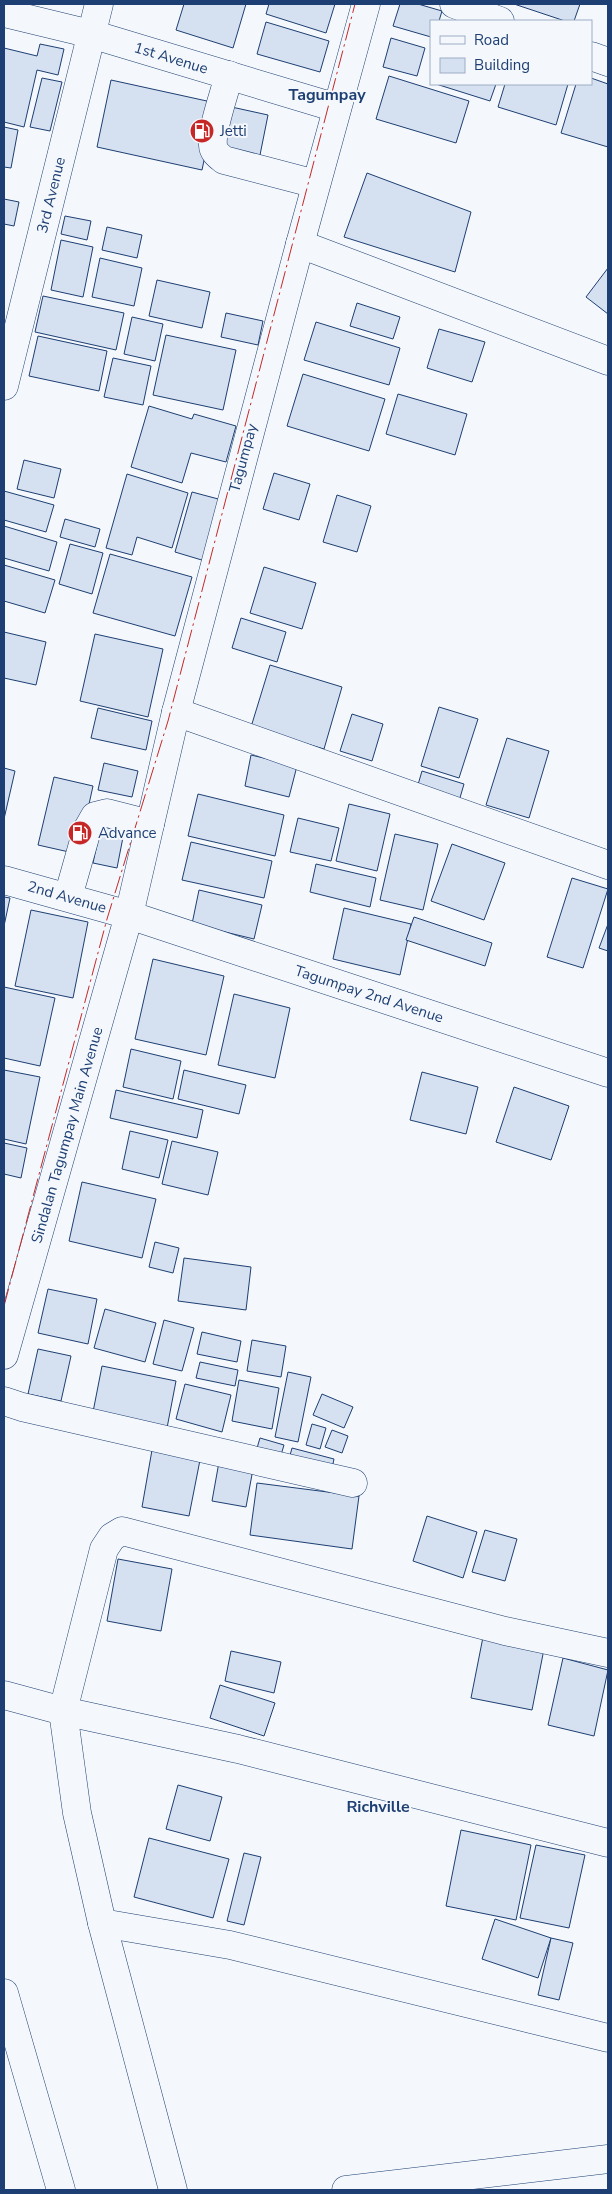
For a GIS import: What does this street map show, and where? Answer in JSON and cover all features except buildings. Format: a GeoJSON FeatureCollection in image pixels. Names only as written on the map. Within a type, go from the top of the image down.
{"type":"FeatureCollection","features":[{"type":"Feature","properties":{"kind":"street","name":"3rd Avenue"},"geometry":{"type":"LineString","coordinates":[[4,386],[99,4]]}},
{"type":"Feature","properties":{"kind":"street","name":"Tagumpay"},"geometry":{"type":"LineString","coordinates":[[129,915],[176,712],[316,184],[366,4]]}},
{"type":"Feature","properties":{"kind":"street"},"geometry":{"type":"LineString","coordinates":[[454,4],[497,20]]}},
{"type":"Feature","properties":{"kind":"street","name":"1st Avenue"},"geometry":{"type":"LineString","coordinates":[[4,13],[91,34],[337,108]]}},
{"type":"Feature","properties":{"kind":"street"},"geometry":{"type":"LineString","coordinates":[[592,56],[608,62]]}},
{"type":"Feature","properties":{"kind":"street"},"geometry":{"type":"LineString","coordinates":[[229,76],[213,138],[214,150],[218,156],[224,160],[316,184]]}},
{"type":"Feature","properties":{"kind":"street"},"geometry":{"type":"LineString","coordinates":[[300,244],[608,361]]}},
{"type":"Feature","properties":{"kind":"street"},"geometry":{"type":"LineString","coordinates":[[176,712],[608,865]]}},
{"type":"Feature","properties":{"kind":"street"},"geometry":{"type":"LineString","coordinates":[[68,897],[88,830],[95,816],[107,813],[150,824]]}},
{"type":"Feature","properties":{"kind":"street","name":"2nd Avenue"},"geometry":{"type":"LineString","coordinates":[[4,880],[129,915]]}},
{"type":"Feature","properties":{"kind":"street","name":"Tagumpay 2nd Avenue"},"geometry":{"type":"LineString","coordinates":[[129,915],[608,1073]]}},
{"type":"Feature","properties":{"kind":"street","name":"Sindalan Tagumpay Main Avenue"},"geometry":{"type":"LineString","coordinates":[[4,1355],[129,915]]}},
{"type":"Feature","properties":{"kind":"street"},"geometry":{"type":"LineString","coordinates":[[4,1401],[22,1407],[353,1483]]}},
{"type":"Feature","properties":{"kind":"street"},"geometry":{"type":"LineString","coordinates":[[173,2190],[102,1923],[77,1813],[63,1711],[104,1549],[112,1537],[122,1531],[505,1631],[608,1653]]}},
{"type":"Feature","properties":{"kind":"street"},"geometry":{"type":"LineString","coordinates":[[4,1695],[63,1711],[238,1749],[608,1843]]}},
{"type":"Feature","properties":{"kind":"street"},"geometry":{"type":"LineString","coordinates":[[102,1923],[230,1945],[608,2038]]}},
{"type":"Feature","properties":{"kind":"street"},"geometry":{"type":"LineString","coordinates":[[4,1997],[61,2190]]}},
{"type":"Feature","properties":{"kind":"street"},"geometry":{"type":"LineString","coordinates":[[346,2190],[608,2159]]}},
{"type":"Feature","properties":{"kind":"power"},"geometry":{"type":"LineString","coordinates":[[4,1306],[107,919],[168,721],[355,4]]}},
{"type":"Feature","properties":{"kind":"place","name":"Jetti"},"geometry":{"type":"Point","coordinates":[202,131]}},
{"type":"Feature","properties":{"kind":"place","name":"Advance"},"geometry":{"type":"Point","coordinates":[80,833]}},
{"type":"Feature","properties":{"kind":"district","name":"Tagumpay"},"geometry":{"type":"Point","coordinates":[327,95]}},
{"type":"Feature","properties":{"kind":"district","name":"Richville"},"geometry":{"type":"Point","coordinates":[378,1807]}}]}
